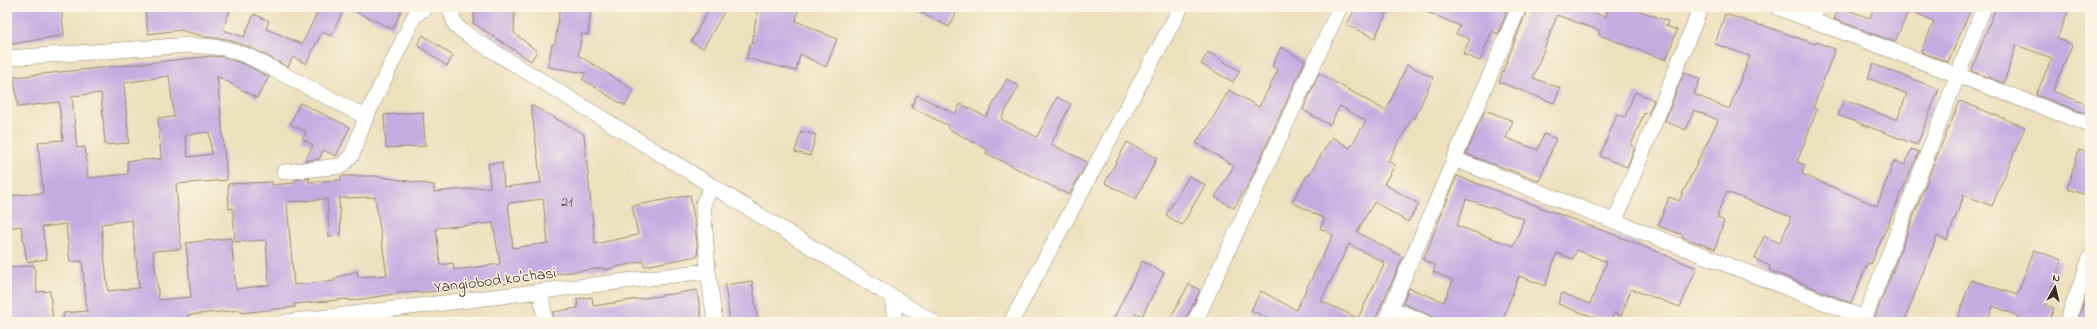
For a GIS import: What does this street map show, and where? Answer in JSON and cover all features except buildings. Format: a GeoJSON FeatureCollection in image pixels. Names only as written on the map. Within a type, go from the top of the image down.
{"type":"FeatureCollection","features":[{"type":"Feature","properties":{"kind":"street"},"geometry":{"type":"LineString","coordinates":[[284,172],[341,166],[352,155],[366,117],[415,15],[427,7]]}},
{"type":"Feature","properties":{"kind":"street"},"geometry":{"type":"LineString","coordinates":[[449,7],[456,26],[472,38],[933,322]]}},
{"type":"Feature","properties":{"kind":"street"},"geometry":{"type":"LineString","coordinates":[[1011,322],[1182,7]]}},
{"type":"Feature","properties":{"kind":"street"},"geometry":{"type":"LineString","coordinates":[[1195,322],[1340,7]]}},
{"type":"Feature","properties":{"kind":"street"},"geometry":{"type":"LineString","coordinates":[[1424,322],[1388,315],[1519,7]]}},
{"type":"Feature","properties":{"kind":"street"},"geometry":{"type":"LineString","coordinates":[[1615,222],[1701,7]]}},
{"type":"Feature","properties":{"kind":"street"},"geometry":{"type":"LineString","coordinates":[[1776,7],[1814,14],[1958,74],[2090,125]]}},
{"type":"Feature","properties":{"kind":"street"},"geometry":{"type":"LineString","coordinates":[[1454,159],[1864,320],[1984,7]]}},
{"type":"Feature","properties":{"kind":"street"},"geometry":{"type":"LineString","coordinates":[[7,58],[190,45],[224,48],[248,56],[366,117]]}},
{"type":"Feature","properties":{"kind":"street"},"geometry":{"type":"LineString","coordinates":[[712,186],[704,204],[708,271],[715,322]]}},
{"type":"Feature","properties":{"kind":"street"},"geometry":{"type":"LineString","coordinates":[[2067,322],[2088,267]]}},
{"type":"Feature","properties":{"kind":"street","name":"Yangiobod ko'chasi"},"geometry":{"type":"LineString","coordinates":[[286,322],[708,271]]}},
{"type":"Feature","properties":{"kind":"street"},"geometry":{"type":"LineString","coordinates":[[541,292],[545,322]]}},
{"type":"Feature","properties":{"kind":"street"},"geometry":{"type":"LineString","coordinates":[[892,297],[895,322]]}}]}
